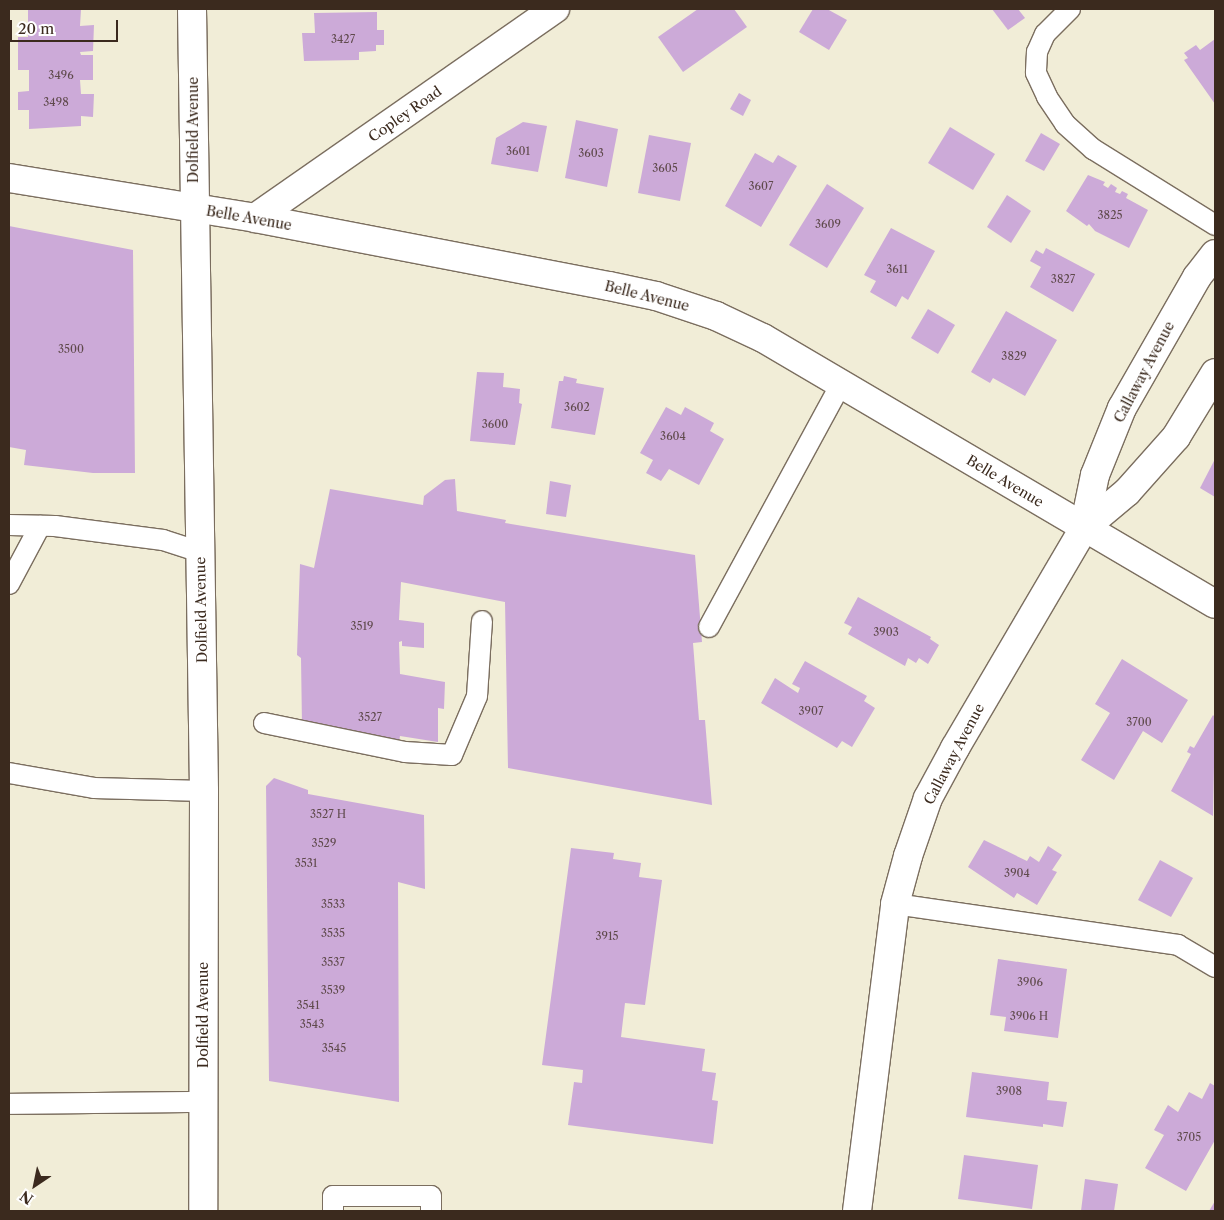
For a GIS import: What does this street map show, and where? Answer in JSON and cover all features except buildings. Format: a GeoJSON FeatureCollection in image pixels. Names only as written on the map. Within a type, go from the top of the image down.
{"type":"FeatureCollection","features":[{"type":"Feature","properties":{"kind":"street","name":"Dolfield Avenue"},"geometry":{"type":"LineString","coordinates":[[192,9],[204,790],[204,1211]]}},
{"type":"Feature","properties":{"kind":"street","name":"Copley Road"},"geometry":{"type":"LineString","coordinates":[[255,218],[555,9]]}},
{"type":"Feature","properties":{"kind":"street","name":"Belle Avenue"},"geometry":{"type":"LineString","coordinates":[[9,178],[255,218],[656,296],[716,316],[755,334],[1215,604]]}},
{"type":"Feature","properties":{"kind":"street","name":"Callaway Avenue"},"geometry":{"type":"LineString","coordinates":[[857,1211],[895,904],[928,798],[1084,528],[1095,475],[1122,408],[1197,277],[1215,254]]}},
{"type":"Feature","properties":{"kind":"street","name":"Callaway Avenue"},"geometry":{"type":"LineString","coordinates":[[1084,528],[1127,492],[1176,437],[1215,373]]}},
{"type":"Feature","properties":{"kind":"lane"},"geometry":{"type":"LineString","coordinates":[[1070,9],[1045,34],[1037,52],[1036,73],[1046,97],[1065,124],[1093,149],[1215,225]]}},
{"type":"Feature","properties":{"kind":"lane"},"geometry":{"type":"LineString","coordinates":[[709,627],[841,384]]}},
{"type":"Feature","properties":{"kind":"lane"},"geometry":{"type":"LineString","coordinates":[[9,526],[40,526],[163,540],[200,552]]}},
{"type":"Feature","properties":{"kind":"lane"},"geometry":{"type":"LineString","coordinates":[[9,584],[40,526]]}},
{"type":"Feature","properties":{"kind":"lane"},"geometry":{"type":"LineString","coordinates":[[264,723],[405,752],[452,755],[478,696],[482,621]]}},
{"type":"Feature","properties":{"kind":"lane"},"geometry":{"type":"LineString","coordinates":[[9,773],[94,788],[204,790]]}},
{"type":"Feature","properties":{"kind":"lane"},"geometry":{"type":"LineString","coordinates":[[895,904],[1178,945],[1215,967]]}},
{"type":"Feature","properties":{"kind":"lane"},"geometry":{"type":"LineString","coordinates":[[9,1104],[203,1102]]}},
{"type":"Feature","properties":{"kind":"lane"},"geometry":{"type":"LineString","coordinates":[[333,1211],[333,1196],[431,1196],[431,1211]]}}]}
